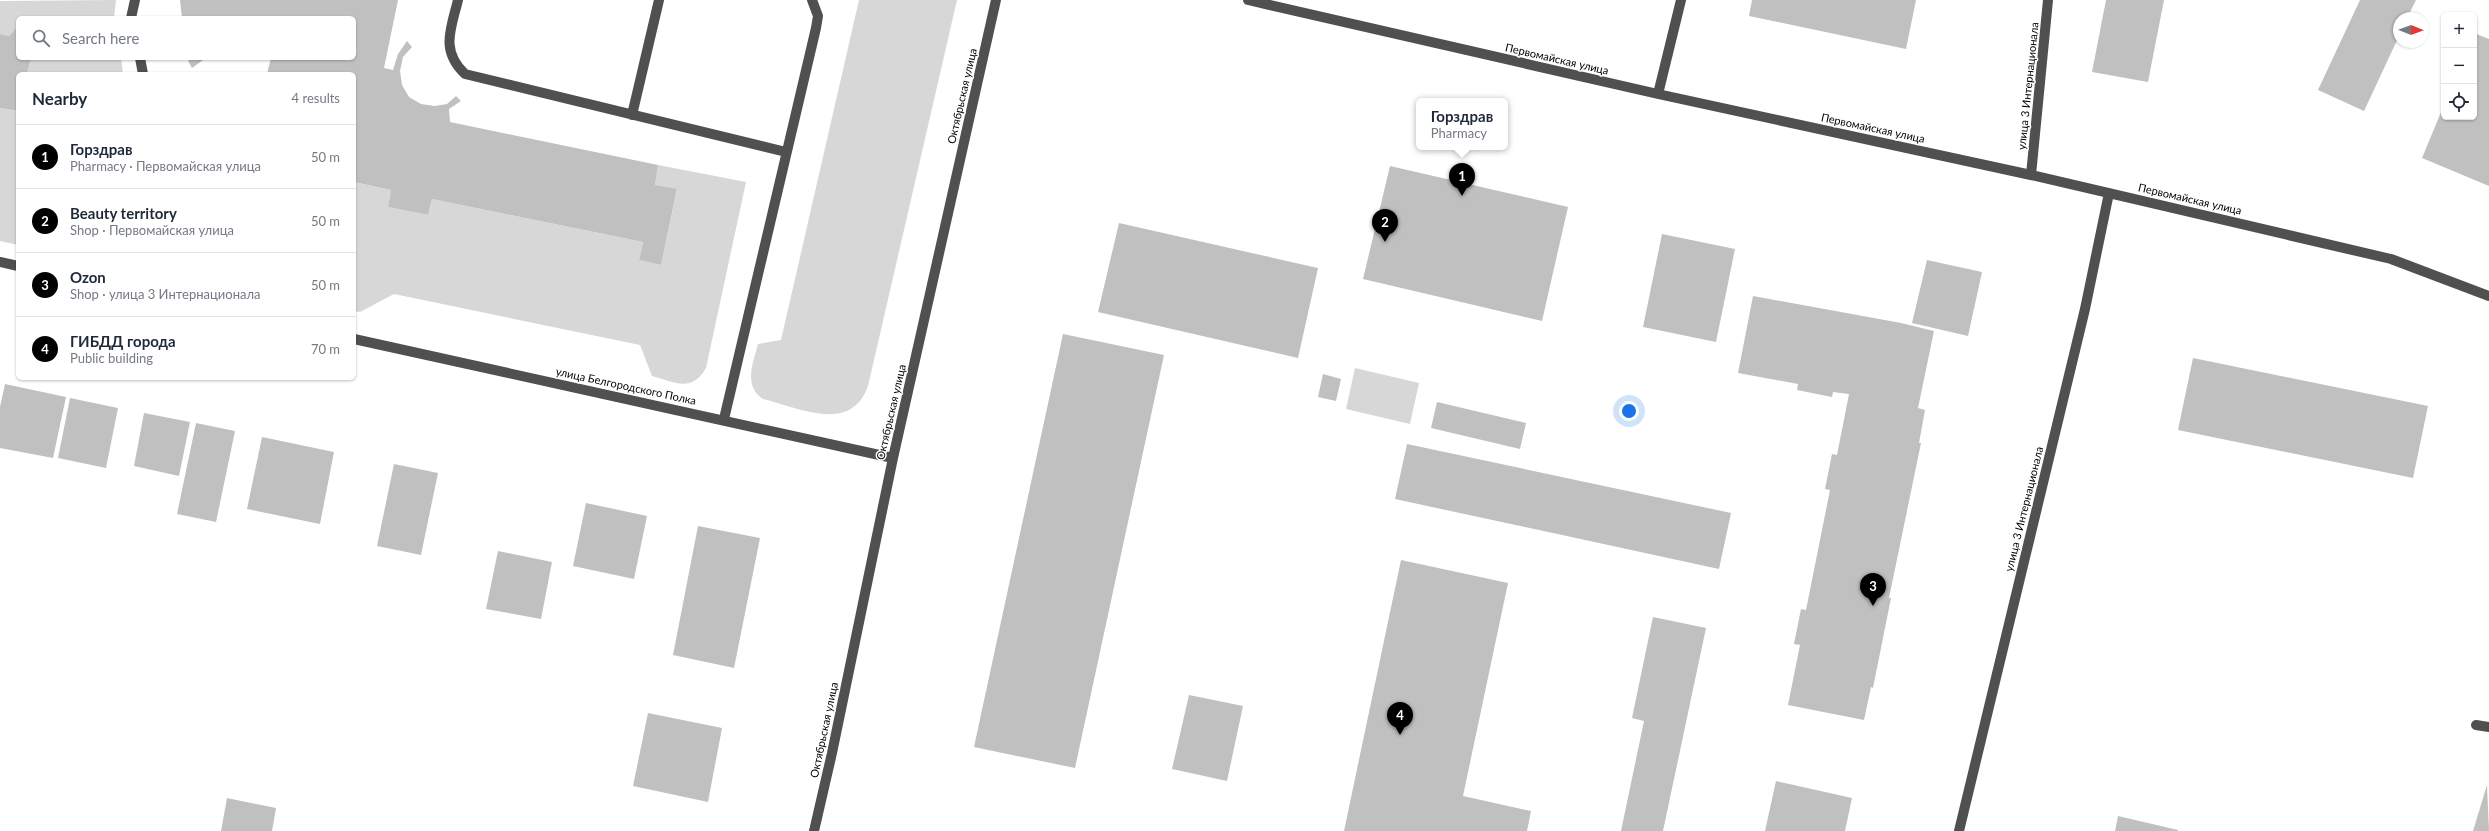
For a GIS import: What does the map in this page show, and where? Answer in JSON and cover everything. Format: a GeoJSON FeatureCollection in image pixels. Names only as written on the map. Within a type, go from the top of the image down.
{"type":"FeatureCollection","features":[{"type":"Feature","properties":{"kind":"street"},"geometry":{"type":"LineString","coordinates":[[131,16],[135,0]]}},
{"type":"Feature","properties":{"kind":"street"},"geometry":{"type":"LineString","coordinates":[[458,0],[449,37],[449,51],[454,64],[465,74],[786,152]]}},
{"type":"Feature","properties":{"kind":"street"},"geometry":{"type":"LineString","coordinates":[[632,115],[659,0]]}},
{"type":"Feature","properties":{"kind":"street"},"geometry":{"type":"LineString","coordinates":[[724,419],[818,16],[812,0]]}},
{"type":"Feature","properties":{"kind":"street","name":"Октябрьская улица"},"geometry":{"type":"LineString","coordinates":[[814,831],[832,752],[893,458],[996,0]]}},
{"type":"Feature","properties":{"kind":"street","name":"Первомайская улица"},"geometry":{"type":"LineString","coordinates":[[1248,0],[1658,94],[2031,174],[2391,259],[2489,296]]}},
{"type":"Feature","properties":{"kind":"street"},"geometry":{"type":"LineString","coordinates":[[1658,94],[1681,0]]}},
{"type":"Feature","properties":{"kind":"street","name":"улица 3 Интернационала"},"geometry":{"type":"LineString","coordinates":[[2031,174],[2048,0]]}},
{"type":"Feature","properties":{"kind":"street"},"geometry":{"type":"LineString","coordinates":[[140,60],[143,72]]}},
{"type":"Feature","properties":{"kind":"street","name":"улица 3 Интернационала"},"geometry":{"type":"LineString","coordinates":[[1959,831],[2085,309],[2109,193]]}},
{"type":"Feature","properties":{"kind":"street"},"geometry":{"type":"LineString","coordinates":[[0,262],[16,266]]}},
{"type":"Feature","properties":{"kind":"street","name":"улица Белгородского Полка"},"geometry":{"type":"LineString","coordinates":[[356,339],[724,419],[893,458]]}},
{"type":"Feature","properties":{"kind":"street"},"geometry":{"type":"LineString","coordinates":[[2476,725],[2489,727]]}},
{"type":"Feature","properties":{"kind":"shaded area"},"geometry":{"type":"Polygon","coordinates":[[[116,0],[114,16],[16,16],[16,28],[9,36],[0,34],[0,1],[116,0]]]}},
{"type":"Feature","properties":{"kind":"shaded area"},"geometry":{"type":"Polygon","coordinates":[[[859,0],[957,0],[868,386],[860,401],[850,410],[837,414],[823,414],[763,399],[753,387],[751,374],[758,344],[781,340],[859,0]]]}},
{"type":"Feature","properties":{"kind":"shaded area"},"geometry":{"type":"Polygon","coordinates":[[[30,60],[121,60],[123,72],[28,72],[30,60]]]}},
{"type":"Feature","properties":{"kind":"shaded area"},"geometry":{"type":"Polygon","coordinates":[[[0,108],[16,111],[16,245],[0,241],[0,108]]]}},
{"type":"Feature","properties":{"kind":"shaded area"},"geometry":{"type":"Polygon","coordinates":[[[658,165],[746,182],[706,368],[701,376],[695,381],[682,384],[652,376],[640,345],[394,294],[360,312],[356,311],[356,182],[391,190],[388,207],[428,215],[432,199],[643,242],[639,260],[661,265],[677,190],[655,185],[658,165]]]}},
{"type":"Feature","properties":{"kind":"shaded area"},"geometry":{"type":"Polygon","coordinates":[[[1355,368],[1419,383],[1410,424],[1346,409],[1355,368]]]}},
{"type":"Feature","properties":{"kind":"building"},"geometry":{"type":"Polygon","coordinates":[[[180,0],[398,0],[384,68],[393,70],[398,54],[407,41],[412,47],[403,57],[400,71],[402,85],[409,97],[421,104],[435,106],[447,104],[456,96],[461,101],[449,109],[450,122],[658,165],[655,185],[677,189],[661,265],[639,260],[643,242],[432,199],[428,215],[388,207],[391,190],[356,182],[356,72],[268,72],[270,60],[356,60],[356,16],[182,16],[180,0]]]}},
{"type":"Feature","properties":{"kind":"building"},"geometry":{"type":"Polygon","coordinates":[[[1752,0],[1916,0],[1906,49],[1749,16],[1752,0]]]}},
{"type":"Feature","properties":{"kind":"building"},"geometry":{"type":"Polygon","coordinates":[[[2106,0],[2164,0],[2148,82],[2092,72],[2106,0]]]}},
{"type":"Feature","properties":{"kind":"building"},"geometry":{"type":"Polygon","coordinates":[[[2360,0],[2416,0],[2410,12],[2393,12],[2393,48],[2364,111],[2318,90],[2360,0]]]}},
{"type":"Feature","properties":{"kind":"building"},"geometry":{"type":"Polygon","coordinates":[[[16,28],[16,60],[30,60],[28,72],[16,72],[16,111],[0,108],[0,34],[9,36],[16,28]]]}},
{"type":"Feature","properties":{"kind":"building"},"geometry":{"type":"Polygon","coordinates":[[[2477,34],[2489,39],[2489,186],[2422,158],[2441,112],[2441,120],[2477,120],[2477,34]]]}},
{"type":"Feature","properties":{"kind":"building"},"geometry":{"type":"Polygon","coordinates":[[[189,60],[203,60],[192,68],[188,61],[189,60]]]}},
{"type":"Feature","properties":{"kind":"building"},"geometry":{"type":"Polygon","coordinates":[[[1390,166],[1568,207],[1542,321],[1363,279],[1390,166]]]}},
{"type":"Feature","properties":{"kind":"building"},"geometry":{"type":"Polygon","coordinates":[[[1119,223],[1318,268],[1298,358],[1098,312],[1119,223]]]}},
{"type":"Feature","properties":{"kind":"building"},"geometry":{"type":"Polygon","coordinates":[[[1662,234],[1735,249],[1716,342],[1643,327],[1662,234]]]}},
{"type":"Feature","properties":{"kind":"building"},"geometry":{"type":"Polygon","coordinates":[[[1927,260],[1982,272],[1968,336],[1912,323],[1927,260]]]}},
{"type":"Feature","properties":{"kind":"building"},"geometry":{"type":"Polygon","coordinates":[[[1753,296],[1901,323],[1934,331],[1918,408],[1925,410],[1919,443],[1921,443],[1889,598],[1891,598],[1873,688],[1871,687],[1864,720],[1788,705],[1800,645],[1794,644],[1801,609],[1806,610],[1830,490],[1825,489],[1832,454],[1837,455],[1849,394],[1833,392],[1832,397],[1797,390],[1798,384],[1738,373],[1753,296]]]}},
{"type":"Feature","properties":{"kind":"building"},"geometry":{"type":"Polygon","coordinates":[[[1063,334],[1164,355],[1075,768],[974,747],[1063,334]]]}},
{"type":"Feature","properties":{"kind":"building"},"geometry":{"type":"Polygon","coordinates":[[[2193,358],[2428,406],[2413,478],[2178,430],[2193,358]]]}},
{"type":"Feature","properties":{"kind":"building"},"geometry":{"type":"Polygon","coordinates":[[[1323,374],[1341,379],[1336,401],[1318,397],[1323,374]]]}},
{"type":"Feature","properties":{"kind":"building"},"geometry":{"type":"Polygon","coordinates":[[[5,384],[66,397],[53,458],[0,448],[0,407],[5,384]]]}},
{"type":"Feature","properties":{"kind":"building"},"geometry":{"type":"Polygon","coordinates":[[[70,398],[118,408],[106,468],[58,458],[70,398]]]}},
{"type":"Feature","properties":{"kind":"building"},"geometry":{"type":"Polygon","coordinates":[[[1437,402],[1526,423],[1520,449],[1431,428],[1437,402]]]}},
{"type":"Feature","properties":{"kind":"building"},"geometry":{"type":"Polygon","coordinates":[[[144,413],[190,422],[179,476],[134,466],[144,413]]]}},
{"type":"Feature","properties":{"kind":"building"},"geometry":{"type":"Polygon","coordinates":[[[196,423],[235,431],[216,522],[177,514],[196,423]]]}},
{"type":"Feature","properties":{"kind":"building"},"geometry":{"type":"Polygon","coordinates":[[[262,437],[334,452],[320,524],[247,509],[262,437]]]}},
{"type":"Feature","properties":{"kind":"building"},"geometry":{"type":"Polygon","coordinates":[[[1407,444],[1731,513],[1719,569],[1395,499],[1407,444]]]}},
{"type":"Feature","properties":{"kind":"building"},"geometry":{"type":"Polygon","coordinates":[[[394,464],[438,473],[421,555],[377,546],[394,464]]]}},
{"type":"Feature","properties":{"kind":"building"},"geometry":{"type":"Polygon","coordinates":[[[586,503],[647,516],[634,579],[573,566],[586,503]]]}},
{"type":"Feature","properties":{"kind":"building"},"geometry":{"type":"Polygon","coordinates":[[[698,526],[760,538],[734,668],[673,655],[698,526]]]}},
{"type":"Feature","properties":{"kind":"building"},"geometry":{"type":"Polygon","coordinates":[[[498,551],[552,562],[541,619],[486,609],[498,551]]]}},
{"type":"Feature","properties":{"kind":"building"},"geometry":{"type":"Polygon","coordinates":[[[1401,560],[1508,583],[1463,796],[1531,811],[1527,831],[1344,831],[1401,560]]]}},
{"type":"Feature","properties":{"kind":"building"},"geometry":{"type":"Polygon","coordinates":[[[1653,617],[1706,628],[1663,831],[1621,831],[1644,721],[1632,718],[1653,617]]]}},
{"type":"Feature","properties":{"kind":"building"},"geometry":{"type":"Polygon","coordinates":[[[1189,695],[1243,706],[1227,781],[1172,769],[1189,695]]]}},
{"type":"Feature","properties":{"kind":"building"},"geometry":{"type":"Polygon","coordinates":[[[648,713],[722,728],[708,802],[633,786],[648,713]]]}},
{"type":"Feature","properties":{"kind":"building"},"geometry":{"type":"Polygon","coordinates":[[[1776,781],[1852,798],[1845,831],[1765,831],[1776,781]]]}},
{"type":"Feature","properties":{"kind":"building"},"geometry":{"type":"Polygon","coordinates":[[[2487,785],[2489,831],[2473,831],[2487,785]]]}},
{"type":"Feature","properties":{"kind":"building"},"geometry":{"type":"Polygon","coordinates":[[[227,798],[276,808],[272,831],[221,831],[227,798]]]}},
{"type":"Feature","properties":{"kind":"building"},"geometry":{"type":"Polygon","coordinates":[[[2118,816],[2178,830],[2178,831],[2115,831],[2118,816]]]}},
{"type":"Feature","properties":{"kind":"place","name":"Горздрав"},"geometry":{"type":"Point","coordinates":[1462,196]}},
{"type":"Feature","properties":{"kind":"place","name":"Beauty territory"},"geometry":{"type":"Point","coordinates":[1385,242]}},
{"type":"Feature","properties":{"kind":"place","name":"Ozon"},"geometry":{"type":"Point","coordinates":[1873,606]}},
{"type":"Feature","properties":{"kind":"place","name":"ГИБДД города"},"geometry":{"type":"Point","coordinates":[1400,735]}}]}
